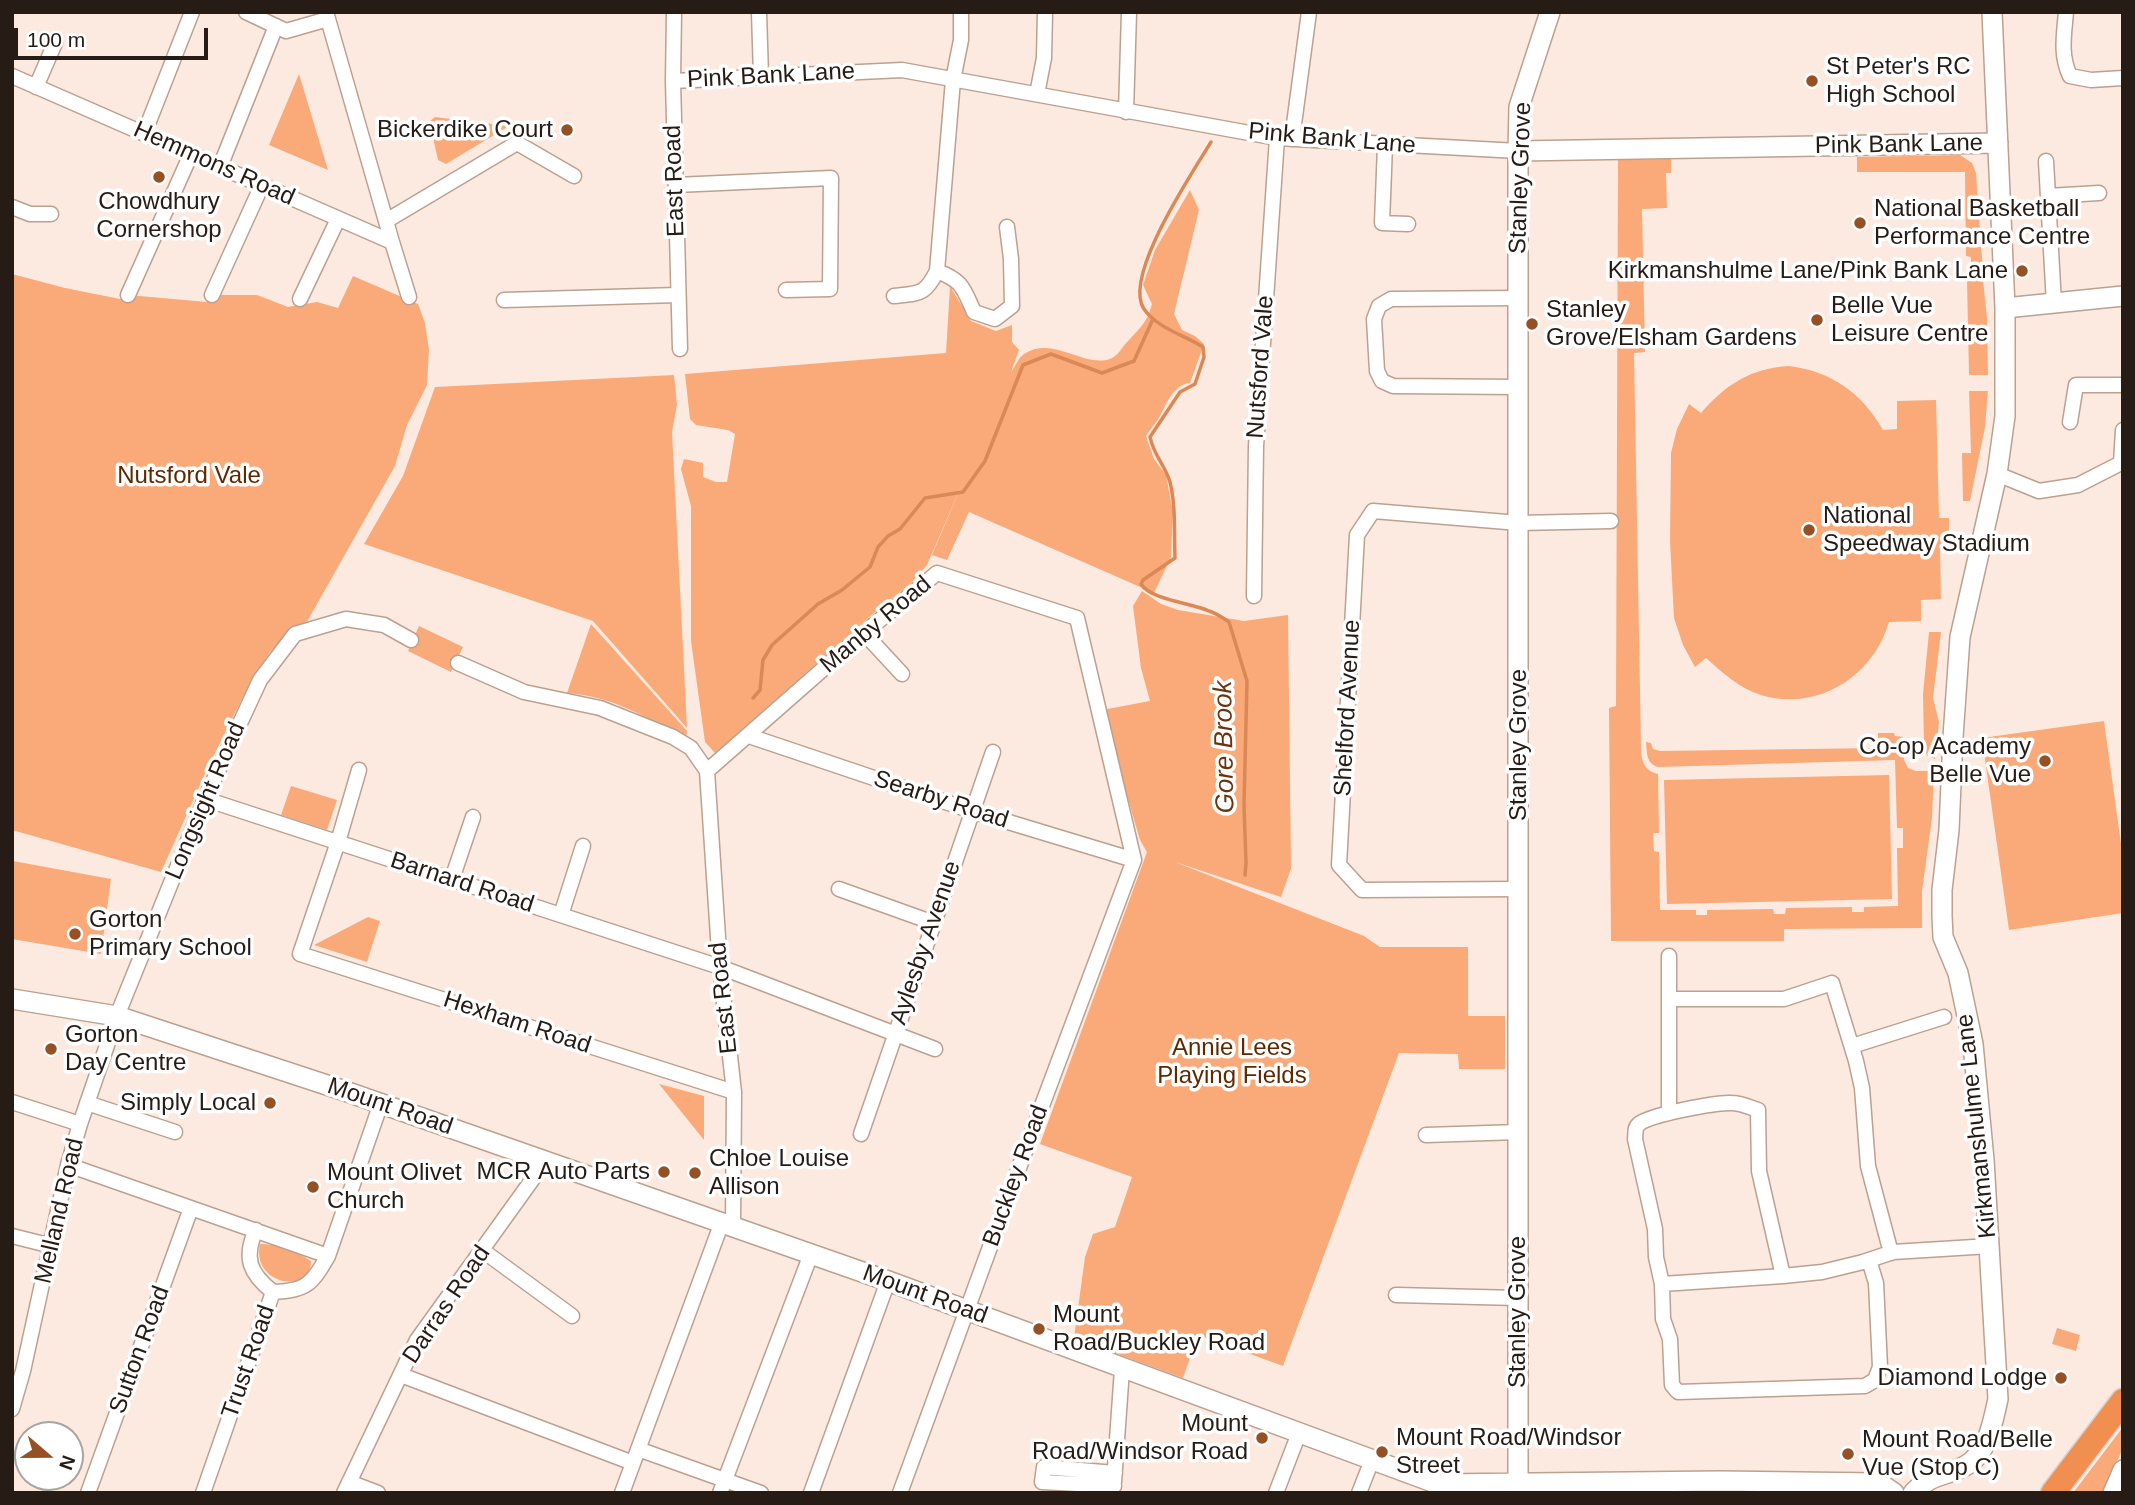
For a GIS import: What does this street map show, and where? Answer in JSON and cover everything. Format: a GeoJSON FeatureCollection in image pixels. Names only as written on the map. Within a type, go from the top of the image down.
{"type":"FeatureCollection","features":[{"type":"Feature","properties":{"kind":"highway"},"geometry":{"type":"LineString","coordinates":[[2053,1493],[2123,1401]]}},
{"type":"Feature","properties":{"kind":"street"},"geometry":{"type":"LineString","coordinates":[[144,134],[192,12]]}},
{"type":"Feature","properties":{"kind":"street"},"geometry":{"type":"LineString","coordinates":[[246,12],[286,31],[327,16],[409,297]]}},
{"type":"Feature","properties":{"kind":"street","name":"East Road"},"geometry":{"type":"LineString","coordinates":[[674,12],[673,81],[680,349]]}},
{"type":"Feature","properties":{"kind":"street"},"geometry":{"type":"LineString","coordinates":[[760,12],[761,76]]}},
{"type":"Feature","properties":{"kind":"street"},"geometry":{"type":"LineString","coordinates":[[894,296],[918,293],[930,286],[937,271],[953,79],[961,40],[961,12]]}},
{"type":"Feature","properties":{"kind":"street"},"geometry":{"type":"LineString","coordinates":[[1037,94],[1044,58],[1045,12]]}},
{"type":"Feature","properties":{"kind":"street"},"geometry":{"type":"LineString","coordinates":[[1126,111],[1129,12]]}},
{"type":"Feature","properties":{"kind":"street"},"geometry":{"type":"LineString","coordinates":[[1292,139],[1309,12]]}},
{"type":"Feature","properties":{"kind":"street","name":"Stanley Grove"},"geometry":{"type":"LineString","coordinates":[[1507,1486],[1518,1298],[1519,107],[1550,12]]}},
{"type":"Feature","properties":{"kind":"street","name":"Kirkmanshulme Lane"},"geometry":{"type":"LineString","coordinates":[[1913,1493],[1928,1480],[1973,1461],[1985,1443],[1998,1399],[1984,1160],[1972,1044],[1958,973],[1943,937],[1942,903],[1961,638],[1997,474],[2005,416],[2005,308],[1992,12]]}},
{"type":"Feature","properties":{"kind":"street"},"geometry":{"type":"LineString","coordinates":[[2066,12],[2062,39],[2065,66],[2070,76],[2091,80],[2123,78]]}},
{"type":"Feature","properties":{"kind":"street"},"geometry":{"type":"LineString","coordinates":[[220,167],[276,26]]}},
{"type":"Feature","properties":{"kind":"street"},"geometry":{"type":"LineString","coordinates":[[36,86],[55,43]]}},
{"type":"Feature","properties":{"kind":"street","name":"Pink Bank Lane"},"geometry":{"type":"LineString","coordinates":[[673,81],[902,70],[1276,138],[1385,145],[1518,151],[1997,143]]}},
{"type":"Feature","properties":{"kind":"street","name":"Hemmons Road"},"geometry":{"type":"LineString","coordinates":[[12,76],[392,242]]}},
{"type":"Feature","properties":{"kind":"street","name":"Nutsford Vale"},"geometry":{"type":"LineString","coordinates":[[1254,596],[1256,446],[1276,138]]}},
{"type":"Feature","properties":{"kind":"street"},"geometry":{"type":"LineString","coordinates":[[386,221],[517,144],[574,176]]}},
{"type":"Feature","properties":{"kind":"street"},"geometry":{"type":"LineString","coordinates":[[1385,145],[1382,223],[1409,224]]}},
{"type":"Feature","properties":{"kind":"street"},"geometry":{"type":"LineString","coordinates":[[128,295],[191,154]]}},
{"type":"Feature","properties":{"kind":"street"},"geometry":{"type":"LineString","coordinates":[[2046,162],[2054,304]]}},
{"type":"Feature","properties":{"kind":"street"},"geometry":{"type":"LineString","coordinates":[[676,185],[831,178],[830,289],[786,290]]}},
{"type":"Feature","properties":{"kind":"street"},"geometry":{"type":"LineString","coordinates":[[212,295],[262,185]]}},
{"type":"Feature","properties":{"kind":"street"},"geometry":{"type":"LineString","coordinates":[[2048,196],[2099,193]]}},
{"type":"Feature","properties":{"kind":"street"},"geometry":{"type":"LineString","coordinates":[[12,207],[30,214],[51,214]]}},
{"type":"Feature","properties":{"kind":"street"},"geometry":{"type":"LineString","coordinates":[[300,299],[338,219]]}},
{"type":"Feature","properties":{"kind":"street"},"geometry":{"type":"LineString","coordinates":[[937,271],[955,278],[966,293],[974,312],[995,319],[1012,306],[1007,227]]}},
{"type":"Feature","properties":{"kind":"street"},"geometry":{"type":"LineString","coordinates":[[504,300],[678,295]]}},
{"type":"Feature","properties":{"kind":"street"},"geometry":{"type":"LineString","coordinates":[[2005,308],[2123,296]]}},
{"type":"Feature","properties":{"kind":"street"},"geometry":{"type":"LineString","coordinates":[[1518,298],[1391,299],[1379,306],[1374,319],[1377,371],[1382,381],[1393,386],[1519,387]]}},
{"type":"Feature","properties":{"kind":"street"},"geometry":{"type":"LineString","coordinates":[[2070,422],[2076,385],[2123,385]]}},
{"type":"Feature","properties":{"kind":"street"},"geometry":{"type":"LineString","coordinates":[[1997,474],[2039,491],[2078,485],[2122,463],[2123,430]]}},
{"type":"Feature","properties":{"kind":"street","name":"Shelford Avenue"},"geometry":{"type":"LineString","coordinates":[[1519,523],[1373,511],[1357,536],[1339,865],[1362,890],[1519,889]]}},
{"type":"Feature","properties":{"kind":"street"},"geometry":{"type":"LineString","coordinates":[[1519,523],[1611,522]]}},
{"type":"Feature","properties":{"kind":"street","name":"Manby Road"},"geometry":{"type":"LineString","coordinates":[[707,771],[864,633],[937,573],[1077,618],[1134,860]]}},
{"type":"Feature","properties":{"kind":"street","name":"Longsight Road"},"geometry":{"type":"LineString","coordinates":[[117,1016],[205,799],[260,680],[295,634],[346,619],[384,625],[411,640]]}},
{"type":"Feature","properties":{"kind":"street"},"geometry":{"type":"LineString","coordinates":[[864,633],[902,674]]}},
{"type":"Feature","properties":{"kind":"street"},"geometry":{"type":"LineString","coordinates":[[458,663],[524,692],[600,708],[673,737],[691,748],[707,771]]}},
{"type":"Feature","properties":{"kind":"street","name":"Searby Road"},"geometry":{"type":"LineString","coordinates":[[749,736],[972,811],[1134,860]]}},
{"type":"Feature","properties":{"kind":"street","name":"Aylesby Avenue"},"geometry":{"type":"LineString","coordinates":[[861,1134],[993,752]]}},
{"type":"Feature","properties":{"kind":"street"},"geometry":{"type":"LineString","coordinates":[[338,842],[359,770]]}},
{"type":"Feature","properties":{"kind":"street","name":"East Road"},"geometry":{"type":"LineString","coordinates":[[622,1493],[728,1224],[734,1092],[720,967],[707,771]]}},
{"type":"Feature","properties":{"kind":"street","name":"Barnard Road"},"geometry":{"type":"LineString","coordinates":[[205,799],[720,967],[934,1049]]}},
{"type":"Feature","properties":{"kind":"street"},"geometry":{"type":"LineString","coordinates":[[452,879],[473,817]]}},
{"type":"Feature","properties":{"kind":"street","name":"Hexham Road"},"geometry":{"type":"LineString","coordinates":[[338,842],[300,954],[734,1092]]}},
{"type":"Feature","properties":{"kind":"street"},"geometry":{"type":"LineString","coordinates":[[561,915],[583,846]]}},
{"type":"Feature","properties":{"kind":"street","name":"Buckley Road"},"geometry":{"type":"LineString","coordinates":[[900,1493],[1134,860]]}},
{"type":"Feature","properties":{"kind":"street"},"geometry":{"type":"LineString","coordinates":[[839,889],[934,923]]}},
{"type":"Feature","properties":{"kind":"street"},"geometry":{"type":"LineString","coordinates":[[1669,956],[1669,1113]]}},
{"type":"Feature","properties":{"kind":"street"},"geometry":{"type":"LineString","coordinates":[[1669,999],[1784,999],[1832,983],[1862,1088],[1868,1166],[1891,1253]]}},
{"type":"Feature","properties":{"kind":"street","name":"Mount Road"},"geometry":{"type":"LineString","coordinates":[[12,999],[117,1016],[381,1103],[888,1281],[1372,1460],[1436,1488],[1859,1488],[1877,1483],[1894,1493]]}},
{"type":"Feature","properties":{"kind":"street","name":"Melland Road"},"geometry":{"type":"LineString","coordinates":[[12,1409],[52,1246],[68,1165],[117,1016]]}},
{"type":"Feature","properties":{"kind":"street"},"geometry":{"type":"LineString","coordinates":[[1852,1046],[1944,1017]]}},
{"type":"Feature","properties":{"kind":"street"},"geometry":{"type":"LineString","coordinates":[[12,1102],[80,1124]]}},
{"type":"Feature","properties":{"kind":"street"},"geometry":{"type":"LineString","coordinates":[[1783,1276],[1759,1171],[1758,1111],[1743,1104],[1729,1102],[1669,1113],[1640,1122],[1636,1128],[1635,1139],[1655,1229],[1656,1257],[1662,1283],[1663,1319],[1670,1339],[1672,1385],[1678,1392],[1865,1386],[1875,1380],[1880,1367],[1876,1283],[1870,1260]]}},
{"type":"Feature","properties":{"kind":"street"},"geometry":{"type":"LineString","coordinates":[[87,1103],[175,1132]]}},
{"type":"Feature","properties":{"kind":"street","name":"Trust Road"},"geometry":{"type":"LineString","coordinates":[[203,1493],[273,1292],[302,1288],[317,1276],[328,1256],[381,1103]]}},
{"type":"Feature","properties":{"kind":"street"},"geometry":{"type":"LineString","coordinates":[[1426,1135],[1518,1132]]}},
{"type":"Feature","properties":{"kind":"street","name":"Darras Road"},"geometry":{"type":"LineString","coordinates":[[347,1487],[417,1340],[545,1162]]}},
{"type":"Feature","properties":{"kind":"street"},"geometry":{"type":"LineString","coordinates":[[68,1165],[328,1256]]}},
{"type":"Feature","properties":{"kind":"street","name":"Sutton Road"},"geometry":{"type":"LineString","coordinates":[[88,1493],[191,1208]]}},
{"type":"Feature","properties":{"kind":"street"},"geometry":{"type":"LineString","coordinates":[[256,1230],[249,1250],[252,1268],[257,1278],[273,1292]]}},
{"type":"Feature","properties":{"kind":"street"},"geometry":{"type":"LineString","coordinates":[[12,1236],[52,1246]]}},
{"type":"Feature","properties":{"kind":"street"},"geometry":{"type":"LineString","coordinates":[[1662,1283],[1822,1272],[1891,1253],[1990,1246]]}},
{"type":"Feature","properties":{"kind":"street"},"geometry":{"type":"LineString","coordinates":[[482,1250],[572,1316]]}},
{"type":"Feature","properties":{"kind":"street"},"geometry":{"type":"LineString","coordinates":[[723,1486],[811,1254]]}},
{"type":"Feature","properties":{"kind":"street"},"geometry":{"type":"LineString","coordinates":[[811,1493],[888,1281]]}},
{"type":"Feature","properties":{"kind":"street"},"geometry":{"type":"LineString","coordinates":[[1396,1295],[1518,1298]]}},
{"type":"Feature","properties":{"kind":"street"},"geometry":{"type":"LineString","coordinates":[[1114,1484],[1122,1368]]}},
{"type":"Feature","properties":{"kind":"street"},"geometry":{"type":"LineString","coordinates":[[401,1375],[723,1486],[761,1493]]}},
{"type":"Feature","properties":{"kind":"street"},"geometry":{"type":"LineString","coordinates":[[1276,1493],[1299,1433]]}},
{"type":"Feature","properties":{"kind":"street"},"geometry":{"type":"LineString","coordinates":[[1359,1493],[1372,1460]]}},
{"type":"Feature","properties":{"kind":"street"},"geometry":{"type":"LineString","coordinates":[[2113,1493],[2123,1470]]}},
{"type":"Feature","properties":{"kind":"street"},"geometry":{"type":"LineString","coordinates":[[347,1487],[378,1493]]}},
{"type":"Feature","properties":{"kind":"green space"},"geometry":{"type":"Polygon","coordinates":[[[299,74],[328,170],[269,145],[299,74]]]}},
{"type":"Feature","properties":{"kind":"green space"},"geometry":{"type":"Polygon","coordinates":[[[435,117],[509,126],[446,164],[438,160],[430,124],[435,117]]]}},
{"type":"Feature","properties":{"kind":"green space"},"geometry":{"type":"Polygon","coordinates":[[[1960,155],[1972,163],[1976,173],[1983,273],[1971,273],[1971,257],[1966,256],[1965,172],[1857,172],[1857,157],[1960,155]]]}},
{"type":"Feature","properties":{"kind":"green space"},"geometry":{"type":"Polygon","coordinates":[[[1671,159],[1671,173],[1666,173],[1667,208],[1642,209],[1645,352],[1634,353],[1641,752],[1646,768],[1658,774],[1659,833],[1653,833],[1654,851],[1659,852],[1660,910],[1696,910],[1696,915],[1707,915],[1707,910],[1773,909],[1774,914],[1785,914],[1786,908],[1852,907],[1852,912],[1864,912],[1864,907],[1898,906],[1897,848],[1903,848],[1903,828],[1897,828],[1895,760],[1658,767],[1649,760],[1646,742],[1651,743],[1653,749],[1660,751],[1878,748],[1878,733],[1894,733],[1895,736],[1903,737],[1904,760],[1908,768],[1934,771],[1932,818],[1922,891],[1922,928],[1784,929],[1784,941],[1611,941],[1609,708],[1616,706],[1618,160],[1671,159]]]}},
{"type":"Feature","properties":{"kind":"green space"},"geometry":{"type":"Polygon","coordinates":[[[1190,190],[1199,210],[1174,314],[1182,330],[1204,344],[1190,383],[1174,392],[1146,436],[1154,459],[1166,475],[1173,512],[1171,557],[1154,593],[969,512],[947,560],[932,555],[966,475],[927,565],[911,583],[715,753],[705,742],[691,641],[691,506],[681,469],[684,459],[703,463],[703,477],[716,482],[727,482],[735,434],[728,430],[696,425],[690,419],[685,374],[946,353],[950,286],[971,321],[996,331],[1012,325],[1012,342],[1019,350],[1011,372],[1024,354],[1035,349],[1057,350],[1100,361],[1113,358],[1141,327],[1148,315],[1152,304],[1143,285],[1155,250],[1190,190]]]}},
{"type":"Feature","properties":{"kind":"green space","name":"Nutsford Vale"},"geometry":{"type":"Polygon","coordinates":[[[12,274],[125,300],[128,295],[207,302],[212,295],[257,295],[288,307],[317,302],[338,308],[353,276],[418,304],[425,323],[429,350],[427,385],[407,425],[395,466],[304,627],[287,635],[270,652],[250,683],[208,767],[161,872],[12,830],[12,274]]]}},
{"type":"Feature","properties":{"kind":"green space"},"geometry":{"type":"Polygon","coordinates":[[[1967,280],[1983,280],[1988,375],[1969,375],[1967,280]]]}},
{"type":"Feature","properties":{"kind":"green space","name":"National Speedway Stadium"},"geometry":{"type":"Polygon","coordinates":[[[1789,366],[1818,373],[1844,386],[1865,405],[1883,430],[1897,429],[1897,401],[1936,400],[1939,518],[1949,518],[1949,546],[1940,546],[1941,599],[1921,600],[1921,621],[1889,622],[1870,659],[1840,686],[1822,694],[1782,699],[1761,695],[1746,688],[1706,658],[1695,667],[1683,645],[1674,618],[1670,541],[1671,453],[1677,429],[1689,404],[1701,413],[1729,386],[1751,374],[1789,366]]]}},
{"type":"Feature","properties":{"kind":"green space"},"geometry":{"type":"Polygon","coordinates":[[[674,375],[677,405],[672,432],[687,728],[593,621],[364,544],[403,476],[435,387],[674,375]]]}},
{"type":"Feature","properties":{"kind":"green space"},"geometry":{"type":"Polygon","coordinates":[[[1969,391],[1988,391],[1985,427],[1970,501],[1963,501],[1962,453],[1971,453],[1969,391]]]}},
{"type":"Feature","properties":{"kind":"green space","name":"Annie Lees Playing Fields"},"geometry":{"type":"Polygon","coordinates":[[[1142,591],[1161,604],[1178,610],[1244,621],[1288,615],[1291,869],[1281,897],[1175,862],[1364,936],[1380,947],[1468,947],[1468,1016],[1505,1016],[1505,1069],[1459,1069],[1458,1054],[1399,1053],[1283,1366],[1198,1335],[1183,1378],[1074,1338],[1085,1257],[1093,1234],[1115,1227],[1132,1177],[1040,1144],[1147,852],[1140,840],[1102,710],[1150,701],[1141,668],[1133,606],[1142,591]]]}},
{"type":"Feature","properties":{"kind":"green space"},"geometry":{"type":"Polygon","coordinates":[[[591,624],[687,731],[686,741],[644,716],[615,704],[567,693],[591,624]]]}},
{"type":"Feature","properties":{"kind":"green space"},"geometry":{"type":"Polygon","coordinates":[[[419,626],[463,647],[451,672],[408,651],[419,626]]]}},
{"type":"Feature","properties":{"kind":"green space"},"geometry":{"type":"Polygon","coordinates":[[[1929,632],[1941,632],[1933,698],[1939,722],[1935,759],[1927,756],[1924,746],[1923,694],[1929,632]]]}},
{"type":"Feature","properties":{"kind":"green space"},"geometry":{"type":"Polygon","coordinates":[[[2104,721],[2123,858],[2123,913],[2009,930],[1982,738],[2104,721]]]}},
{"type":"Feature","properties":{"kind":"green space"},"geometry":{"type":"Polygon","coordinates":[[[1889,775],[1892,899],[1667,904],[1664,780],[1889,775]]]}},
{"type":"Feature","properties":{"kind":"green space"},"geometry":{"type":"Polygon","coordinates":[[[291,786],[337,800],[327,830],[281,815],[291,786]]]}},
{"type":"Feature","properties":{"kind":"green space"},"geometry":{"type":"Polygon","coordinates":[[[13,861],[111,879],[101,954],[12,939],[13,861]]]}},
{"type":"Feature","properties":{"kind":"green space"},"geometry":{"type":"Polygon","coordinates":[[[368,917],[380,921],[367,962],[314,945],[368,917]]]}},
{"type":"Feature","properties":{"kind":"green space"},"geometry":{"type":"Polygon","coordinates":[[[659,1084],[704,1096],[704,1140],[659,1084]]]}},
{"type":"Feature","properties":{"kind":"green space"},"geometry":{"type":"Polygon","coordinates":[[[260,1244],[280,1247],[305,1257],[311,1261],[308,1272],[302,1278],[292,1281],[282,1281],[272,1276],[264,1269],[260,1258],[260,1244]]]}},
{"type":"Feature","properties":{"kind":"green space"},"geometry":{"type":"Polygon","coordinates":[[[2057,1328],[2080,1335],[2076,1351],[2052,1344],[2057,1328]]]}},
{"type":"Feature","properties":{"kind":"green space"},"geometry":{"type":"Polygon","coordinates":[[[2123,1427],[2123,1448],[2103,1493],[2073,1493],[2123,1427]]]}},
{"type":"Feature","properties":{"kind":"waterway","name":"Gore Brook"},"geometry":{"type":"LineString","coordinates":[[1211,142],[1162,225],[1143,274],[1140,294],[1149,316],[1203,347],[1204,357],[1195,384],[1180,392],[1150,437],[1172,491],[1175,558],[1141,584],[1153,594],[1202,608],[1229,622],[1247,681],[1245,875]]}},
{"type":"Feature","properties":{"kind":"waterway"},"geometry":{"type":"LineString","coordinates":[[753,698],[760,690],[763,660],[772,645],[818,604],[842,590],[870,567],[878,547],[888,536],[900,529],[925,498],[963,492],[985,461],[1023,365],[1051,354],[1102,373],[1134,361],[1153,319]]}},
{"type":"Feature","properties":{"kind":"place","name":"St Peter's RC High School"},"geometry":{"type":"Point","coordinates":[1812,81]}},
{"type":"Feature","properties":{"kind":"place","name":"Bickerdike Court"},"geometry":{"type":"Point","coordinates":[567,130]}},
{"type":"Feature","properties":{"kind":"place","name":"Chowdhury Cornershop"},"geometry":{"type":"Point","coordinates":[159,177]}},
{"type":"Feature","properties":{"kind":"place","name":"National Basketball Performance Centre"},"geometry":{"type":"Point","coordinates":[1860,223]}},
{"type":"Feature","properties":{"kind":"place","name":"Kirkmanshulme Lane/Pink Bank Lane"},"geometry":{"type":"Point","coordinates":[2022,271]}},
{"type":"Feature","properties":{"kind":"place","name":"Belle Vue Leisure Centre"},"geometry":{"type":"Point","coordinates":[1817,320]}},
{"type":"Feature","properties":{"kind":"place","name":"Stanley Grove/Elsham Gardens"},"geometry":{"type":"Point","coordinates":[1532,324]}},
{"type":"Feature","properties":{"kind":"place","name":"National Speedway Stadium"},"geometry":{"type":"Point","coordinates":[1809,530]}},
{"type":"Feature","properties":{"kind":"place","name":"Co-op Academy Belle Vue"},"geometry":{"type":"Point","coordinates":[2045,761]}},
{"type":"Feature","properties":{"kind":"place","name":"Gorton Primary School"},"geometry":{"type":"Point","coordinates":[75,934]}},
{"type":"Feature","properties":{"kind":"place","name":"Gorton Day Centre"},"geometry":{"type":"Point","coordinates":[51,1049]}},
{"type":"Feature","properties":{"kind":"place","name":"Simply Local"},"geometry":{"type":"Point","coordinates":[270,1103]}},
{"type":"Feature","properties":{"kind":"place","name":"MCR Auto Parts"},"geometry":{"type":"Point","coordinates":[664,1172]}},
{"type":"Feature","properties":{"kind":"place","name":"Chloe Louise Allison"},"geometry":{"type":"Point","coordinates":[695,1173]}},
{"type":"Feature","properties":{"kind":"place","name":"Mount Olivet Church"},"geometry":{"type":"Point","coordinates":[313,1187]}},
{"type":"Feature","properties":{"kind":"place","name":"Mount Road/Buckley Road"},"geometry":{"type":"Point","coordinates":[1039,1329]}},
{"type":"Feature","properties":{"kind":"place","name":"Diamond Lodge"},"geometry":{"type":"Point","coordinates":[2061,1378]}},
{"type":"Feature","properties":{"kind":"place","name":"Mount Road/Windsor Road"},"geometry":{"type":"Point","coordinates":[1262,1438]}},
{"type":"Feature","properties":{"kind":"place","name":"Mount Road/Windsor Street"},"geometry":{"type":"Point","coordinates":[1382,1452]}},
{"type":"Feature","properties":{"kind":"place","name":"Mount Road/Belle Vue (Stop C)"},"geometry":{"type":"Point","coordinates":[1848,1454]}}]}
